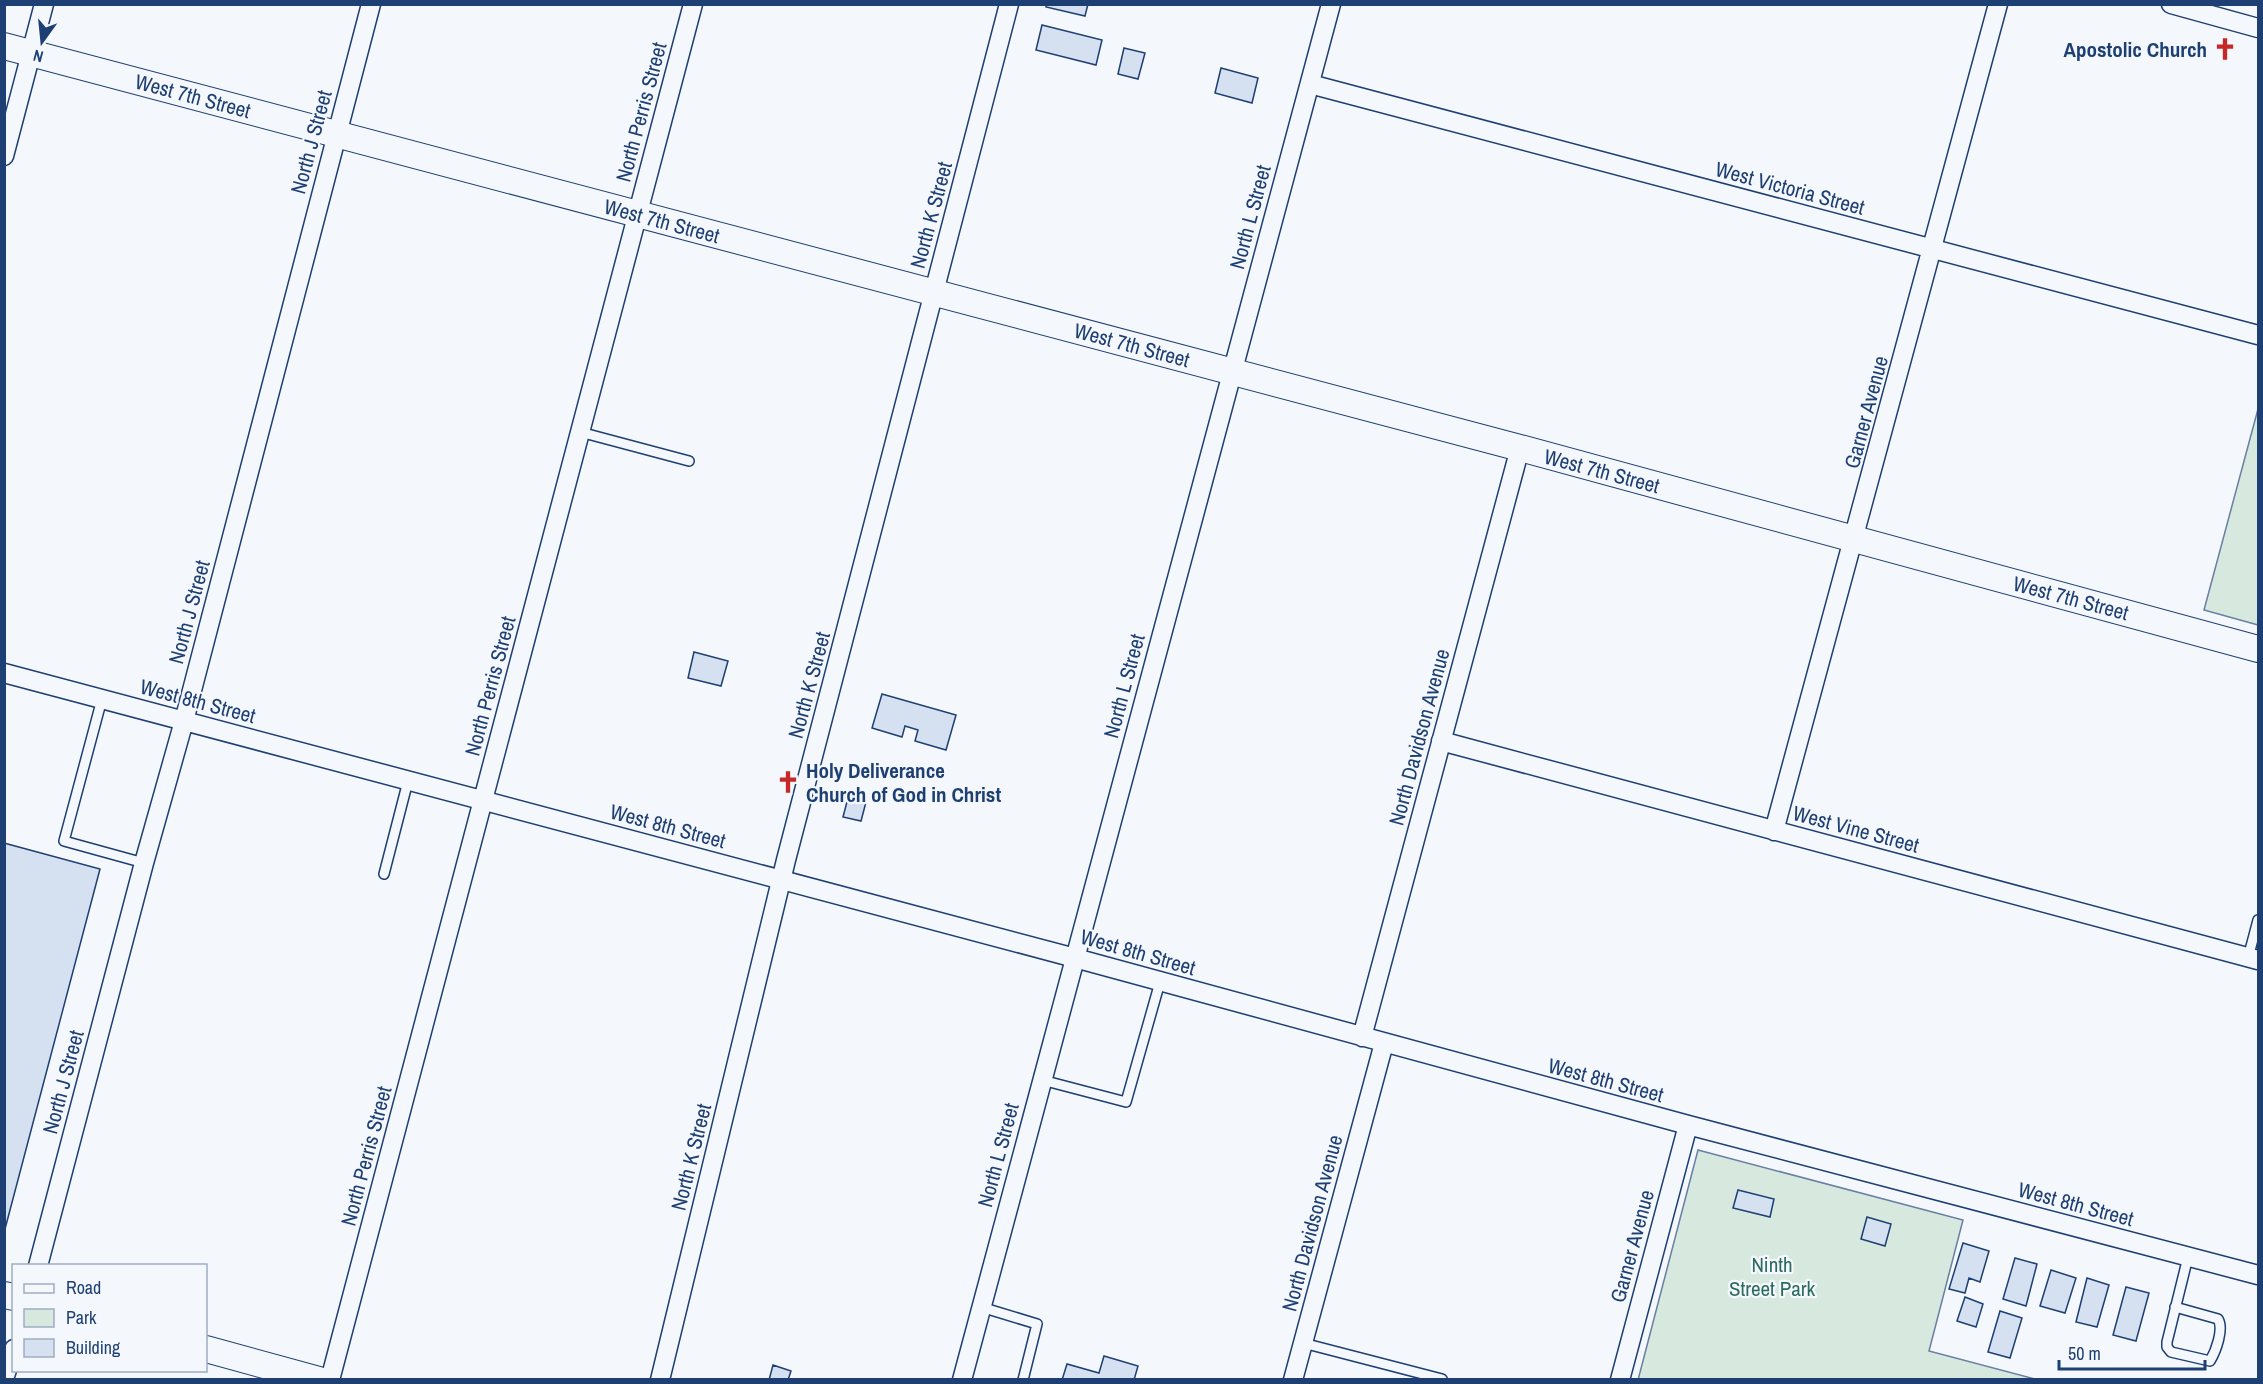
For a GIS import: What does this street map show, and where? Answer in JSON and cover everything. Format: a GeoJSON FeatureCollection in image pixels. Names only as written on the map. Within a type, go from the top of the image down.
{"type":"FeatureCollection","features":[{"type":"Feature","properties":{"kind":"street"},"geometry":{"type":"LineString","coordinates":[[4,156],[44,4]]}},
{"type":"Feature","properties":{"kind":"street","name":"North J Street"},"geometry":{"type":"LineString","coordinates":[[39,1264],[144,863],[184,721],[371,4]]}},
{"type":"Feature","properties":{"kind":"street","name":"North Perris Street"},"geometry":{"type":"LineString","coordinates":[[330,1380],[693,4]]}},
{"type":"Feature","properties":{"kind":"street","name":"North K Street"},"geometry":{"type":"LineString","coordinates":[[660,1380],[782,880],[1009,4]]}},
{"type":"Feature","properties":{"kind":"street","name":"North L Street"},"geometry":{"type":"LineString","coordinates":[[962,1380],[1331,4]]}},
{"type":"Feature","properties":{"kind":"street","name":"Garner Avenue"},"geometry":{"type":"LineString","coordinates":[[1774,831],[1855,539],[1998,4]]}},
{"type":"Feature","properties":{"kind":"street"},"geometry":{"type":"LineString","coordinates":[[2171,4],[2259,28]]}},
{"type":"Feature","properties":{"kind":"street","name":"West 7th Street"},"geometry":{"type":"LineString","coordinates":[[4,46],[1520,448],[2259,649]]}},
{"type":"Feature","properties":{"kind":"street","name":"West Victoria Street"},"geometry":{"type":"LineString","coordinates":[[1310,84],[2259,335]]}},
{"type":"Feature","properties":{"kind":"street","name":"North Davidson Avenue"},"geometry":{"type":"LineString","coordinates":[[1362,1038],[1520,448]]}},
{"type":"Feature","properties":{"kind":"street","name":"West 8th Street"},"geometry":{"type":"LineString","coordinates":[[5,675],[1075,958],[1688,1125],[2259,1275]]}},
{"type":"Feature","properties":{"kind":"street","name":"West Vine Street"},"geometry":{"type":"LineString","coordinates":[[1441,741],[2253,959]]}},
{"type":"Feature","properties":{"kind":"street","name":"North Davidson Avenue"},"geometry":{"type":"LineString","coordinates":[[1293,1380],[1384,1044]]}},
{"type":"Feature","properties":{"kind":"street","name":"Garner Avenue"},"geometry":{"type":"LineString","coordinates":[[1620,1380],[1688,1125]]}},
{"type":"Feature","properties":{"kind":"street"},"geometry":{"type":"LineString","coordinates":[[207,1349],[319,1380]]}},
{"type":"Feature","properties":{"kind":"street"},"geometry":{"type":"LineString","coordinates":[[4,1379],[12,1355]]}},
{"type":"Feature","properties":{"kind":"lane"},"geometry":{"type":"LineString","coordinates":[[580,432],[688,460]]}},
{"type":"Feature","properties":{"kind":"lane"},"geometry":{"type":"LineString","coordinates":[[102,699],[64,841],[144,863]]}},
{"type":"Feature","properties":{"kind":"lane"},"geometry":{"type":"LineString","coordinates":[[384,874],[408,781]]}},
{"type":"Feature","properties":{"kind":"lane"},"geometry":{"type":"LineString","coordinates":[[2253,959],[2259,920]]}},
{"type":"Feature","properties":{"kind":"lane"},"geometry":{"type":"LineString","coordinates":[[1042,1080],[1126,1102],[1160,982]]}},
{"type":"Feature","properties":{"kind":"lane"},"geometry":{"type":"LineString","coordinates":[[2175,1307],[2218,1319],[2221,1324],[2214,1354],[2210,1360],[2171,1352],[2167,1347],[2175,1307],[2187,1257]]}},
{"type":"Feature","properties":{"kind":"lane"},"geometry":{"type":"LineString","coordinates":[[981,1307],[1038,1324],[1023,1380]]}},
{"type":"Feature","properties":{"kind":"lane"},"geometry":{"type":"LineString","coordinates":[[1303,1343],[1442,1378]]}},
{"type":"Feature","properties":{"kind":"green space"},"geometry":{"type":"Polygon","coordinates":[[[2258,409],[2258,625],[2204,610],[2258,409]]]}},
{"type":"Feature","properties":{"kind":"green space","name":"Ninth Street Park"},"geometry":{"type":"Polygon","coordinates":[[[1698,1150],[1963,1220],[1929,1351],[2035,1379],[1638,1380],[1698,1150]]]}},
{"type":"Feature","properties":{"kind":"building"},"geometry":{"type":"Polygon","coordinates":[[[1046,4],[1088,4],[1085,16],[1046,7],[1046,4]]]}},
{"type":"Feature","properties":{"kind":"building"},"geometry":{"type":"Polygon","coordinates":[[[1042,25],[1102,40],[1096,65],[1036,50],[1042,25]]]}},
{"type":"Feature","properties":{"kind":"building"},"geometry":{"type":"Polygon","coordinates":[[[1124,48],[1145,53],[1138,79],[1118,74],[1124,48]]]}},
{"type":"Feature","properties":{"kind":"building"},"geometry":{"type":"Polygon","coordinates":[[[1221,68],[1258,78],[1252,103],[1215,93],[1221,68]]]}},
{"type":"Feature","properties":{"kind":"building"},"geometry":{"type":"Polygon","coordinates":[[[694,652],[728,661],[721,686],[688,678],[694,652]]]}},
{"type":"Feature","properties":{"kind":"building"},"geometry":{"type":"Polygon","coordinates":[[[882,694],[956,715],[946,750],[915,741],[918,730],[905,726],[902,737],[872,728],[882,694]]]}},
{"type":"Feature","properties":{"kind":"building"},"geometry":{"type":"Polygon","coordinates":[[[848,798],[866,802],[861,821],[843,817],[848,798]]]}},
{"type":"Feature","properties":{"kind":"building"},"geometry":{"type":"Polygon","coordinates":[[[4,843],[100,869],[5,1229],[4,1229],[4,843]]]}},
{"type":"Feature","properties":{"kind":"building"},"geometry":{"type":"Polygon","coordinates":[[[1738,1190],[1774,1199],[1770,1217],[1733,1208],[1738,1190]]]}},
{"type":"Feature","properties":{"kind":"building"},"geometry":{"type":"Polygon","coordinates":[[[1867,1217],[1891,1224],[1885,1246],[1861,1239],[1867,1217]]]}},
{"type":"Feature","properties":{"kind":"building"},"geometry":{"type":"Polygon","coordinates":[[[1963,1243],[1989,1251],[1980,1282],[1969,1278],[1965,1293],[1949,1289],[1963,1243]]]}},
{"type":"Feature","properties":{"kind":"building"},"geometry":{"type":"Polygon","coordinates":[[[2015,1258],[2037,1264],[2026,1306],[2003,1299],[2015,1258]]]}},
{"type":"Feature","properties":{"kind":"building"},"geometry":{"type":"Polygon","coordinates":[[[2051,1270],[2076,1278],[2065,1313],[2040,1306],[2051,1270]]]}},
{"type":"Feature","properties":{"kind":"building"},"geometry":{"type":"Polygon","coordinates":[[[2087,1278],[2109,1285],[2097,1327],[2076,1322],[2087,1278]]]}},
{"type":"Feature","properties":{"kind":"building"},"geometry":{"type":"Polygon","coordinates":[[[2126,1287],[2149,1293],[2136,1341],[2113,1335],[2126,1287]]]}},
{"type":"Feature","properties":{"kind":"building"},"geometry":{"type":"Polygon","coordinates":[[[1965,1297],[1983,1304],[1976,1327],[1957,1321],[1965,1297]]]}},
{"type":"Feature","properties":{"kind":"building"},"geometry":{"type":"Polygon","coordinates":[[[2000,1311],[2022,1318],[2010,1358],[1988,1352],[2000,1311]]]}},
{"type":"Feature","properties":{"kind":"building"},"geometry":{"type":"Polygon","coordinates":[[[1104,1356],[1138,1366],[1134,1380],[1062,1380],[1067,1364],[1099,1373],[1104,1356]]]}},
{"type":"Feature","properties":{"kind":"building"},"geometry":{"type":"Polygon","coordinates":[[[773,1365],[791,1371],[788,1380],[769,1380],[773,1365]]]}},
{"type":"Feature","properties":{"kind":"place","name":"Apostolic Church"},"geometry":{"type":"Point","coordinates":[2225,49]}},
{"type":"Feature","properties":{"kind":"place","name":"Holy Deliverance Church of God in Christ"},"geometry":{"type":"Point","coordinates":[788,782]}}]}
